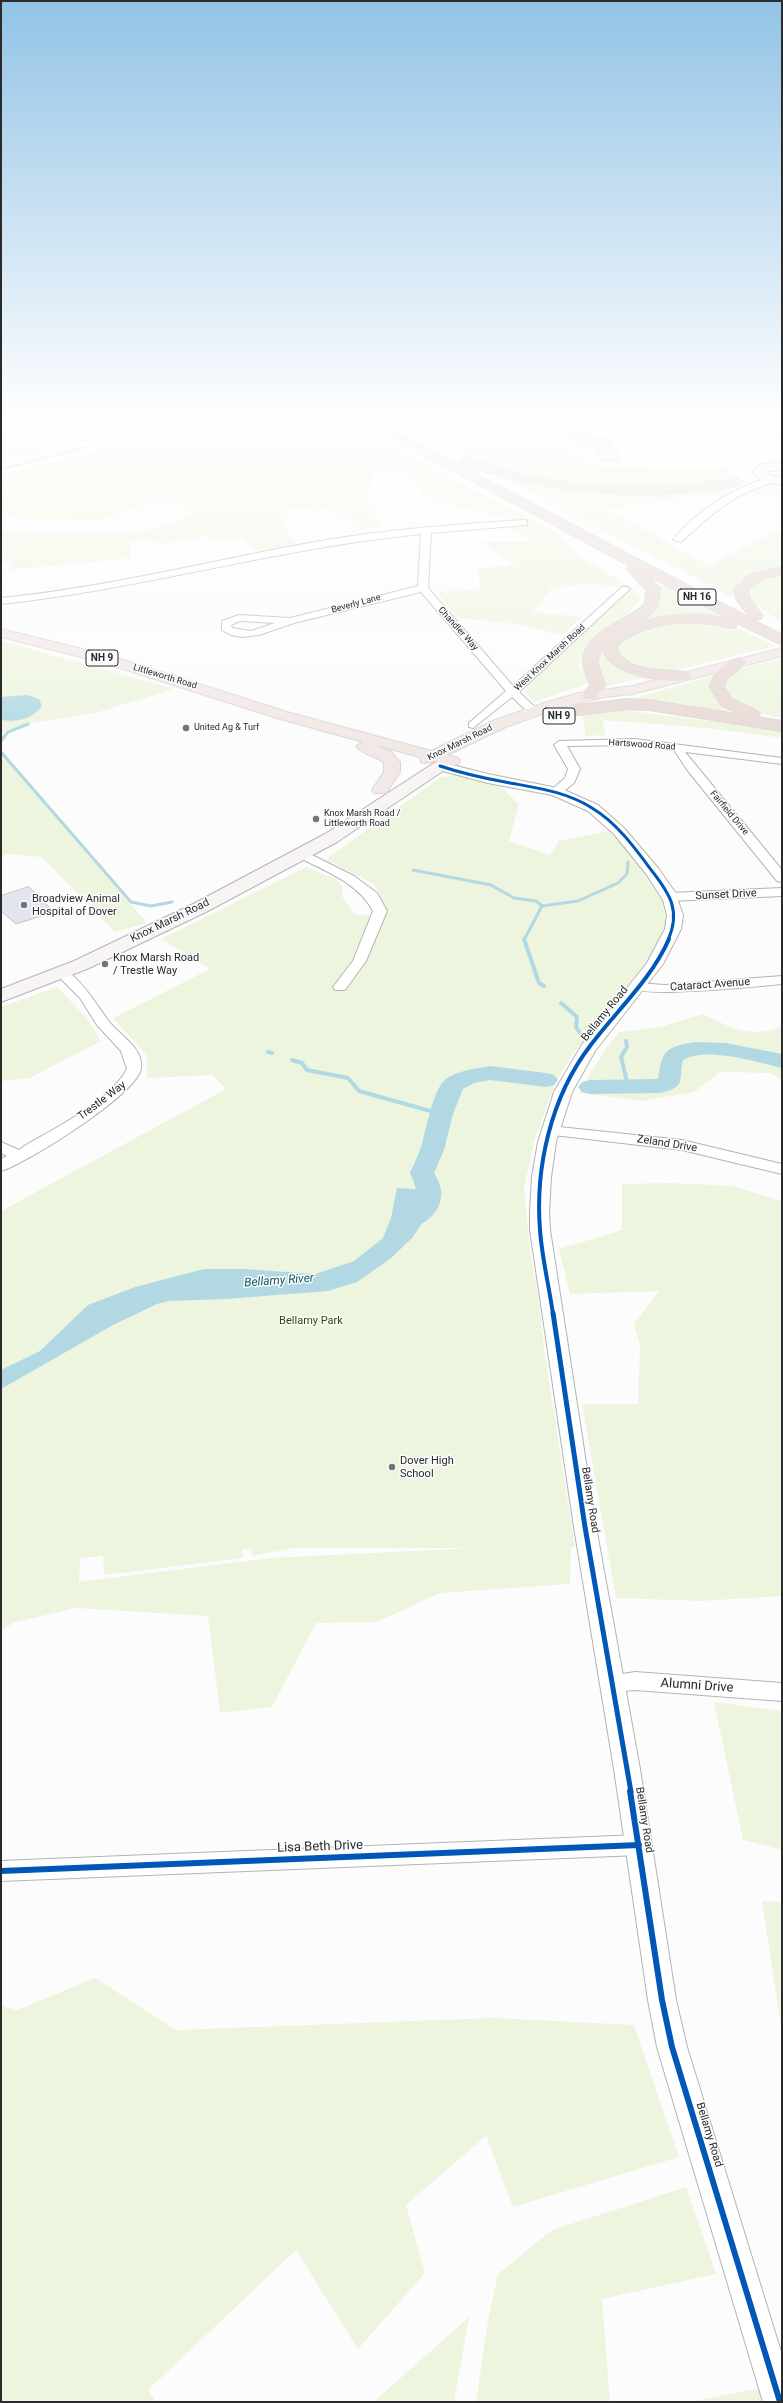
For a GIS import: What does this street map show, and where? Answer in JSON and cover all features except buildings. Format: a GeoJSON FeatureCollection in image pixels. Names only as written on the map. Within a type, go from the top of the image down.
{"type":"FeatureCollection","features":[{"type":"Feature","properties":{"kind":"highway","name":"NH 16"},"geometry":{"type":"LineString","coordinates":[[571,530],[623,558],[778,635]]}},
{"type":"Feature","properties":{"kind":"highway","name":"NH 16"},"geometry":{"type":"LineString","coordinates":[[592,530],[756,616],[778,635]]}},
{"type":"Feature","properties":{"kind":"highway"},"geometry":{"type":"LineString","coordinates":[[590,696],[598,685],[590,662],[595,647],[608,634],[642,616],[652,605],[654,600],[653,589],[649,582],[623,558]]}},
{"type":"Feature","properties":{"kind":"highway"},"geometry":{"type":"LineString","coordinates":[[756,616],[743,598],[741,590],[746,582],[753,578],[782,571]]}},
{"type":"Feature","properties":{"kind":"highway"},"geometry":{"type":"LineString","coordinates":[[685,676],[652,673],[630,668],[615,659],[610,653],[610,647],[616,638],[641,626],[659,620],[678,617],[713,619],[778,635]]}},
{"type":"Feature","properties":{"kind":"highway"},"geometry":{"type":"LineString","coordinates":[[740,662],[718,679],[717,687],[721,697],[743,711],[782,721]]}},
{"type":"Feature","properties":{"kind":"highway"},"geometry":{"type":"LineString","coordinates":[[577,710],[627,704],[649,705],[782,726]]}},
{"type":"Feature","properties":{"kind":"main road","name":"Littleworth Road"},"geometry":{"type":"LineString","coordinates":[[1,633],[134,667],[282,715],[380,740],[437,761]]}},
{"type":"Feature","properties":{"kind":"main road","name":"Knox Marsh Road"},"geometry":{"type":"LineString","coordinates":[[1,996],[62,973],[198,908],[347,828],[437,761],[473,730],[590,696],[611,691],[632,690],[778,653]]}},
{"type":"Feature","properties":{"kind":"main road","name":"Knox Marsh Road"},"geometry":{"type":"LineString","coordinates":[[307,849],[326,829],[380,790],[437,761],[577,710],[619,698],[632,690]]}},
{"type":"Feature","properties":{"kind":"main road"},"geometry":{"type":"LineString","coordinates":[[282,715],[311,728],[377,751],[389,758],[392,762],[392,772],[380,790]]}},
{"type":"Feature","properties":{"kind":"main road","name":"Littleworth Road"},"geometry":{"type":"LineString","coordinates":[[327,727],[437,761]]}},
{"type":"Feature","properties":{"kind":"main road","name":"NH 9"},"geometry":{"type":"LineString","coordinates":[[380,740],[425,742],[473,730]]}},
{"type":"Feature","properties":{"kind":"street"},"geometry":{"type":"LineString","coordinates":[[1,601],[72,591],[300,548],[425,530]]}},
{"type":"Feature","properties":{"kind":"street"},"geometry":{"type":"LineString","coordinates":[[423,588],[426,530]]}},
{"type":"Feature","properties":{"kind":"street"},"geometry":{"type":"LineString","coordinates":[[678,540],[689,530]]}},
{"type":"Feature","properties":{"kind":"street","name":"Beverly Lane"},"geometry":{"type":"LineString","coordinates":[[290,621],[239,618],[228,622],[226,627],[232,633],[244,634],[267,630],[290,621],[423,588]]}},
{"type":"Feature","properties":{"kind":"street","name":"Chandler Way"},"geometry":{"type":"LineString","coordinates":[[423,588],[513,692],[534,712]]}},
{"type":"Feature","properties":{"kind":"street","name":"West Knox Marsh Road"},"geometry":{"type":"LineString","coordinates":[[473,730],[625,588]]}},
{"type":"Feature","properties":{"kind":"street","name":"Hartswood Road"},"geometry":{"type":"LineString","coordinates":[[550,789],[570,780],[574,769],[560,745],[563,743],[620,742],[679,747],[782,761]]}},
{"type":"Feature","properties":{"kind":"street","name":"Fairfield Drive"},"geometry":{"type":"LineString","coordinates":[[679,747],[680,754],[782,878]]}},
{"type":"Feature","properties":{"kind":"street","name":"Bellamy Road"},"geometry":{"type":"LineString","coordinates":[[437,761],[499,781],[550,789],[584,803],[614,823],[661,883],[674,909],[674,926],[663,950],[638,987],[588,1048],[571,1077],[556,1110],[550,1131],[543,1170],[540,1230],[611,1683],[639,1845],[662,2000],[672,2047],[780,2402]]}},
{"type":"Feature","properties":{"kind":"street"},"geometry":{"type":"LineString","coordinates":[[307,849],[372,896],[380,911],[368,944],[350,977],[340,987]]}},
{"type":"Feature","properties":{"kind":"street","name":"Sunset Drive"},"geometry":{"type":"LineString","coordinates":[[669,897],[782,892]]}},
{"type":"Feature","properties":{"kind":"street","name":"Trestle Way"},"geometry":{"type":"LineString","coordinates":[[1,1166],[19,1156],[117,1092],[126,1084],[133,1072],[132,1058],[128,1050],[102,1022],[83,992],[62,973]]}},
{"type":"Feature","properties":{"kind":"street","name":"Cataract Avenue"},"geometry":{"type":"LineString","coordinates":[[638,987],[664,989],[782,980]]}},
{"type":"Feature","properties":{"kind":"street","name":"Zeland Drive"},"geometry":{"type":"LineString","coordinates":[[550,1131],[682,1145],[782,1168]]}},
{"type":"Feature","properties":{"kind":"street"},"geometry":{"type":"LineString","coordinates":[[1,1147],[19,1156]]}},
{"type":"Feature","properties":{"kind":"street","name":"Alumni Drive"},"geometry":{"type":"LineString","coordinates":[[611,1683],[635,1681],[782,1692]]}},
{"type":"Feature","properties":{"kind":"street","name":"Lisa Beth Drive"},"geometry":{"type":"LineString","coordinates":[[1,1871],[639,1845]]}},
{"type":"Feature","properties":{"kind":"green space"},"geometry":{"type":"Polygon","coordinates":[[[1,530],[72,534],[124,533],[147,530],[286,530],[299,546],[257,552],[242,539],[210,540],[208,536],[164,544],[151,540],[131,542],[131,558],[9,570],[12,564],[1,560],[1,530]]]}},
{"type":"Feature","properties":{"kind":"green space"},"geometry":{"type":"Polygon","coordinates":[[[514,530],[551,530],[557,533],[577,556],[628,585],[642,597],[623,619],[603,631],[586,650],[579,666],[590,683],[534,702],[524,691],[549,662],[628,592],[626,587],[584,584],[551,589],[533,612],[582,617],[563,635],[517,624],[456,618],[437,592],[481,589],[477,568],[514,565],[482,542],[527,542],[530,539],[514,530]]]}},
{"type":"Feature","properties":{"kind":"green space"},"geometry":{"type":"Polygon","coordinates":[[[603,530],[645,530],[709,565],[782,530],[782,568],[760,572],[746,577],[740,581],[734,594],[729,596],[603,530]]]}},
{"type":"Feature","properties":{"kind":"green space"},"geometry":{"type":"Polygon","coordinates":[[[782,572],[782,622],[752,603],[745,590],[753,580],[782,572]]]}},
{"type":"Feature","properties":{"kind":"green space"},"geometry":{"type":"Polygon","coordinates":[[[664,586],[724,618],[717,619],[691,615],[670,616],[643,622],[619,632],[610,639],[605,647],[609,658],[614,663],[626,669],[646,674],[646,677],[604,687],[594,667],[594,652],[603,641],[646,614],[655,603],[657,587],[664,586]]]}},
{"type":"Feature","properties":{"kind":"green space"},"geometry":{"type":"Polygon","coordinates":[[[663,620],[731,625],[776,646],[672,671],[660,672],[625,664],[614,646],[616,643],[663,620]]]}},
{"type":"Feature","properties":{"kind":"green space"},"geometry":{"type":"Polygon","coordinates":[[[1,641],[174,689],[95,713],[37,722],[5,731],[1,747],[1,641]]]}},
{"type":"Feature","properties":{"kind":"green space"},"geometry":{"type":"Polygon","coordinates":[[[782,659],[782,718],[743,706],[724,691],[723,680],[738,669],[782,659]]]}},
{"type":"Feature","properties":{"kind":"green space"},"geometry":{"type":"Polygon","coordinates":[[[719,674],[714,686],[753,716],[762,718],[632,702],[635,698],[719,674]]]}},
{"type":"Feature","properties":{"kind":"green space"},"geometry":{"type":"Polygon","coordinates":[[[623,710],[782,730],[782,738],[706,728],[603,720],[605,735],[586,736],[582,714],[623,710]]]}},
{"type":"Feature","properties":{"kind":"green space"},"geometry":{"type":"Polygon","coordinates":[[[1,750],[147,923],[115,932],[42,857],[8,854],[1,857],[1,750]]]}},
{"type":"Feature","properties":{"kind":"green space","name":"Bellamy Park"},"geometry":{"type":"Polygon","coordinates":[[[455,775],[501,787],[519,804],[509,841],[550,855],[559,841],[610,831],[650,877],[663,900],[666,925],[655,951],[571,1056],[555,1084],[535,1139],[524,1188],[530,1251],[575,1547],[571,1547],[570,1584],[440,1593],[377,1622],[316,1623],[272,1707],[220,1713],[208,1616],[75,1608],[13,1623],[1,1631],[1,1211],[226,1089],[213,1075],[147,1078],[147,1056],[113,1018],[210,969],[161,939],[306,867],[336,879],[343,887],[342,896],[354,914],[371,915],[370,918],[388,912],[374,884],[326,859],[441,777],[455,775]],[[294,1548],[252,1556],[251,1549],[242,1549],[243,1558],[104,1575],[103,1556],[80,1558],[79,1582],[271,1558],[474,1548],[294,1548]]]}},
{"type":"Feature","properties":{"kind":"green space"},"geometry":{"type":"Polygon","coordinates":[[[57,987],[87,1018],[101,1041],[30,1078],[1,1081],[1,1007],[57,987]]]}},
{"type":"Feature","properties":{"kind":"green space"},"geometry":{"type":"Polygon","coordinates":[[[703,1014],[723,1024],[750,1032],[771,1030],[782,1026],[782,1080],[770,1073],[720,1072],[694,1092],[642,1101],[579,1093],[605,1050],[619,1032],[660,1027],[703,1014]]]}},
{"type":"Feature","properties":{"kind":"green space"},"geometry":{"type":"Polygon","coordinates":[[[672,1183],[732,1186],[782,1201],[782,1596],[701,1601],[616,1598],[582,1404],[638,1404],[640,1345],[634,1324],[659,1291],[570,1294],[559,1249],[622,1230],[622,1184],[672,1183]]]}},
{"type":"Feature","properties":{"kind":"green space"},"geometry":{"type":"Polygon","coordinates":[[[714,1702],[782,1711],[782,1850],[743,1840],[714,1702]]]}},
{"type":"Feature","properties":{"kind":"green space"},"geometry":{"type":"Polygon","coordinates":[[[762,1901],[782,1902],[782,2033],[762,1901]]]}},
{"type":"Feature","properties":{"kind":"green space"},"geometry":{"type":"Polygon","coordinates":[[[95,1978],[176,2030],[493,2018],[634,2025],[679,2157],[513,2207],[486,2136],[406,2205],[425,2273],[358,2349],[296,2250],[148,2390],[156,2402],[1,2402],[1,2005],[17,2010],[95,1978]]]}},
{"type":"Feature","properties":{"kind":"green space"},"geometry":{"type":"Polygon","coordinates":[[[686,2187],[716,2274],[602,2299],[610,2402],[476,2402],[488,2320],[498,2274],[552,2230],[686,2187]]]}},
{"type":"Feature","properties":{"kind":"green space"},"geometry":{"type":"Polygon","coordinates":[[[469,2317],[454,2402],[376,2402],[379,2397],[469,2317]]]}},
{"type":"Feature","properties":{"kind":"green space"},"geometry":{"type":"Polygon","coordinates":[[[759,2388],[764,2402],[690,2402],[759,2388]]]}},
{"type":"Feature","properties":{"kind":"water"},"geometry":{"type":"Polygon","coordinates":[[[27,695],[39,699],[42,706],[38,711],[24,719],[13,721],[1,720],[1,697],[27,695]]]}},
{"type":"Feature","properties":{"kind":"water"},"geometry":{"type":"Polygon","coordinates":[[[397,1188],[430,1190],[440,1203],[424,1220],[413,1237],[390,1259],[357,1282],[328,1291],[226,1299],[169,1301],[157,1304],[113,1325],[1,1389],[1,1370],[40,1351],[88,1305],[135,1287],[204,1269],[244,1269],[315,1274],[354,1261],[383,1238],[391,1218],[397,1188]]]}},
{"type":"Feature","properties":{"kind":"waterway"},"geometry":{"type":"LineString","coordinates":[[1,741],[8,732],[28,724]]}},
{"type":"Feature","properties":{"kind":"waterway"},"geometry":{"type":"LineString","coordinates":[[1,752],[131,902],[151,906],[172,902]]}},
{"type":"Feature","properties":{"kind":"waterway"},"geometry":{"type":"LineString","coordinates":[[542,906],[578,901],[618,883],[627,874],[628,862]]}},
{"type":"Feature","properties":{"kind":"waterway"},"geometry":{"type":"LineString","coordinates":[[413,870],[491,885],[514,898],[536,901],[542,906]]}},
{"type":"Feature","properties":{"kind":"waterway"},"geometry":{"type":"LineString","coordinates":[[524,940],[542,906]]}},
{"type":"Feature","properties":{"kind":"waterway"},"geometry":{"type":"LineString","coordinates":[[524,940],[539,983],[544,986]]}},
{"type":"Feature","properties":{"kind":"waterway"},"geometry":{"type":"LineString","coordinates":[[561,1003],[577,1017],[576,1027],[580,1033]]}},
{"type":"Feature","properties":{"kind":"waterway"},"geometry":{"type":"LineString","coordinates":[[626,1041],[627,1047],[621,1057],[628,1086]]}},
{"type":"Feature","properties":{"kind":"waterway","name":"Bellamy River"},"geometry":{"type":"LineString","coordinates":[[590,1087],[661,1086],[669,1083],[671,1062],[674,1056],[682,1051],[695,1048],[710,1048],[743,1052],[782,1061]]}},
{"type":"Feature","properties":{"kind":"waterway"},"geometry":{"type":"LineString","coordinates":[[268,1052],[272,1053]]}},
{"type":"Feature","properties":{"kind":"waterway"},"geometry":{"type":"LineString","coordinates":[[292,1060],[302,1063],[307,1070],[348,1078],[359,1091],[441,1114]]}},
{"type":"Feature","properties":{"kind":"waterway","name":"Bellamy River"},"geometry":{"type":"LineString","coordinates":[[414,1219],[420,1213],[429,1198],[428,1187],[422,1173],[432,1150],[441,1114],[453,1085],[467,1077],[490,1073],[546,1080]]}},
{"type":"Feature","properties":{"kind":"cycle path"},"geometry":{"type":"LineString","coordinates":[[440,766],[488,779],[543,788],[570,796],[593,808],[619,831],[643,859],[663,885],[674,907],[675,915],[673,929],[666,946],[641,983],[585,1052],[556,1108],[544,1160],[540,1195],[540,1230],[585,1527],[627,1769],[662,2000],[672,2047],[780,2402]]}},
{"type":"Feature","properties":{"kind":"cycle path"},"geometry":{"type":"LineString","coordinates":[[1,1871],[639,1845]]}},
{"type":"Feature","properties":{"kind":"place","name":"United Ag & Turf"},"geometry":{"type":"Point","coordinates":[186,728]}},
{"type":"Feature","properties":{"kind":"place","name":"Knox Marsh Road / Littleworth Road"},"geometry":{"type":"Point","coordinates":[316,819]}},
{"type":"Feature","properties":{"kind":"place","name":"Broadview Animal Hospital of Dover"},"geometry":{"type":"Point","coordinates":[24,905]}},
{"type":"Feature","properties":{"kind":"place","name":"Knox Marsh Road / Trestle Way"},"geometry":{"type":"Point","coordinates":[105,964]}},
{"type":"Feature","properties":{"kind":"place","name":"Dover High School"},"geometry":{"type":"Point","coordinates":[392,1467]}}]}
